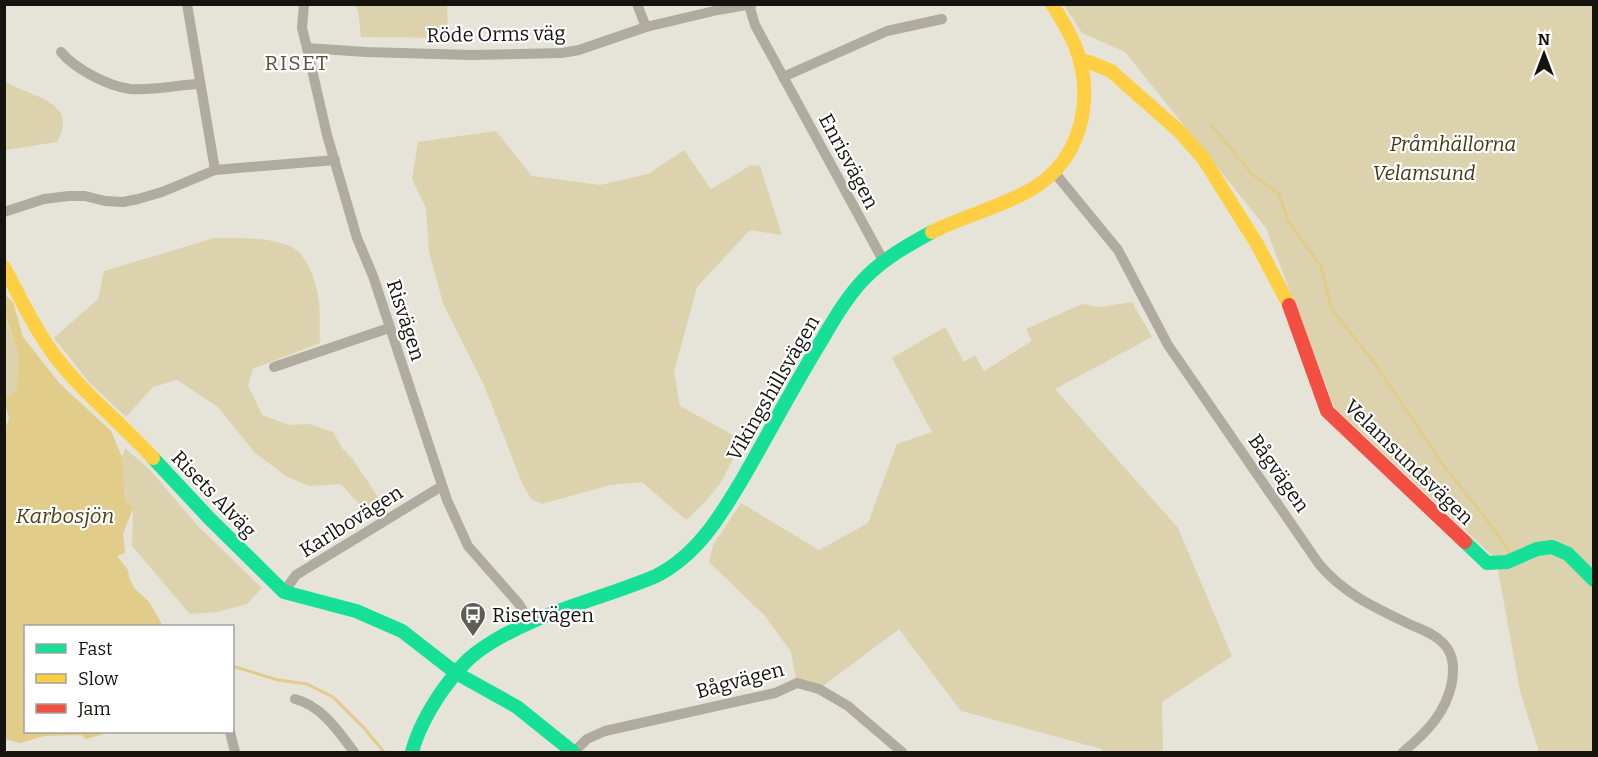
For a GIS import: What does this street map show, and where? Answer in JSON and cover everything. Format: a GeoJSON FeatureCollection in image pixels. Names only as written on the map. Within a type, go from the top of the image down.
{"type":"FeatureCollection","features":[{"type":"Feature","properties":{"kind":"street"},"geometry":{"type":"LineString","coordinates":[[187,4],[215,170]]}},
{"type":"Feature","properties":{"kind":"street","name":"Risvägen"},"geometry":{"type":"LineString","coordinates":[[304,4],[302,28],[357,238],[373,276],[442,486],[468,546],[519,604],[531,624]]}},
{"type":"Feature","properties":{"kind":"street"},"geometry":{"type":"LineString","coordinates":[[637,4],[646,27]]}},
{"type":"Feature","properties":{"kind":"street","name":"Vikingshillsvägen"},"geometry":{"type":"LineString","coordinates":[[412,753],[416,735],[426,715],[456,673],[470,658],[488,645],[531,624],[660,573],[687,556],[723,512],[830,326],[858,285],[884,262],[939,229],[1027,193],[1054,172],[1075,146],[1080,130],[1082,102],[1080,61],[1066,27],[1052,4]]}},
{"type":"Feature","properties":{"kind":"street","name":"Röde Orms väg"},"geometry":{"type":"LineString","coordinates":[[307,48],[471,55],[562,54],[646,27],[718,9],[751,5]]}},
{"type":"Feature","properties":{"kind":"street","name":"Enrisvägen"},"geometry":{"type":"LineString","coordinates":[[751,5],[755,25],[884,262]]}},
{"type":"Feature","properties":{"kind":"street"},"geometry":{"type":"LineString","coordinates":[[783,77],[887,31],[942,19]]}},
{"type":"Feature","properties":{"kind":"street"},"geometry":{"type":"LineString","coordinates":[[61,52],[71,63],[87,73],[120,87],[142,89],[199,84]]}},
{"type":"Feature","properties":{"kind":"street","name":"Velamsundsvägen"},"geometry":{"type":"LineString","coordinates":[[1080,61],[1089,62],[1111,71],[1180,132],[1203,159],[1257,244],[1288,303],[1327,411],[1487,563],[1507,562],[1537,549],[1552,547],[1568,554],[1593,580]]}},
{"type":"Feature","properties":{"kind":"street"},"geometry":{"type":"LineString","coordinates":[[4,212],[44,199],[69,196],[86,196],[105,201],[123,202],[162,192],[215,170],[335,160]]}},
{"type":"Feature","properties":{"kind":"street","name":"Bågvägen"},"geometry":{"type":"LineString","coordinates":[[1054,172],[1118,250],[1167,345],[1319,564],[1350,594],[1436,637],[1449,651],[1454,667],[1445,704],[1429,728],[1402,753]]}},
{"type":"Feature","properties":{"kind":"street","name":"Risets Alväg"},"geometry":{"type":"LineString","coordinates":[[4,267],[35,326],[54,355],[91,398],[137,441],[208,518],[284,592],[380,620],[421,644],[456,673],[517,707],[574,753]]}},
{"type":"Feature","properties":{"kind":"street"},"geometry":{"type":"LineString","coordinates":[[274,368],[389,328]]}},
{"type":"Feature","properties":{"kind":"street","name":"Karlbovägen"},"geometry":{"type":"LineString","coordinates":[[284,592],[296,576],[442,486]]}},
{"type":"Feature","properties":{"kind":"street","name":"Bågvägen"},"geometry":{"type":"LineString","coordinates":[[574,753],[587,739],[605,730],[775,693],[797,683],[819,689],[848,706],[902,753]]}},
{"type":"Feature","properties":{"kind":"street"},"geometry":{"type":"LineString","coordinates":[[295,699],[318,710],[354,753]]}},
{"type":"Feature","properties":{"kind":"street"},"geometry":{"type":"LineString","coordinates":[[230,733],[236,753]]}},
{"type":"Feature","properties":{"kind":"green space"},"geometry":{"type":"Polygon","coordinates":[[[354,5],[447,5],[448,38],[361,37],[358,11],[354,5]]]}},
{"type":"Feature","properties":{"kind":"green space","name":"Pråmhällorna"},"geometry":{"type":"Polygon","coordinates":[[[1064,5],[1593,5],[1593,752],[1539,752],[1520,691],[1496,559],[1334,407],[1266,228],[1125,52],[1082,33],[1064,5]]]}},
{"type":"Feature","properties":{"kind":"green space"},"geometry":{"type":"Polygon","coordinates":[[[4,81],[49,102],[58,109],[63,117],[63,128],[57,142],[5,150],[4,81]]]}},
{"type":"Feature","properties":{"kind":"green space"},"geometry":{"type":"Polygon","coordinates":[[[496,131],[532,176],[600,185],[648,174],[684,150],[711,189],[751,165],[760,166],[782,235],[750,230],[697,287],[674,372],[680,406],[742,440],[722,481],[686,520],[642,482],[610,485],[542,504],[531,499],[522,483],[484,385],[443,303],[429,252],[426,208],[412,179],[418,142],[496,131]]]}},
{"type":"Feature","properties":{"kind":"green space"},"geometry":{"type":"Polygon","coordinates":[[[214,238],[260,239],[283,243],[293,247],[306,262],[314,279],[318,296],[320,343],[253,369],[248,385],[262,415],[289,425],[309,424],[333,432],[382,503],[367,513],[341,484],[309,486],[286,476],[255,453],[218,407],[177,380],[153,387],[126,417],[89,382],[54,338],[98,299],[104,271],[214,238]]]}},
{"type":"Feature","properties":{"kind":"green space"},"geometry":{"type":"Polygon","coordinates":[[[1132,302],[1152,337],[1055,389],[1178,528],[1232,656],[1162,702],[1163,752],[1102,752],[1102,749],[961,711],[899,629],[823,686],[796,679],[791,652],[765,616],[709,562],[713,545],[741,503],[819,550],[868,523],[897,444],[932,432],[892,358],[945,327],[964,362],[975,355],[984,371],[1032,341],[1026,329],[1082,304],[1100,307],[1132,302]]]}},
{"type":"Feature","properties":{"kind":"green space"},"geometry":{"type":"Polygon","coordinates":[[[4,315],[18,353],[17,390],[5,399],[4,315]]]}},
{"type":"Feature","properties":{"kind":"green space"},"geometry":{"type":"Polygon","coordinates":[[[125,448],[150,470],[197,525],[262,588],[247,604],[217,612],[190,614],[132,546],[133,508],[125,500],[122,457],[125,448]]]}},
{"type":"Feature","properties":{"kind":"water","name":"Karbosjön"},"geometry":{"type":"Polygon","coordinates":[[[4,294],[13,302],[23,337],[60,384],[111,431],[122,457],[125,500],[133,508],[123,534],[125,553],[117,556],[128,570],[134,588],[149,602],[162,625],[24,625],[24,733],[107,733],[86,739],[81,735],[44,736],[20,743],[5,739],[4,431],[9,419],[4,399],[17,390],[18,353],[5,315],[4,294]]]}},
{"type":"Feature","properties":{"kind":"waterway"},"geometry":{"type":"LineString","coordinates":[[1211,125],[1252,174],[1279,194],[1288,221],[1321,266],[1331,308],[1376,365],[1443,465],[1510,552]]}},
{"type":"Feature","properties":{"kind":"waterway"},"geometry":{"type":"LineString","coordinates":[[234,667],[278,680],[307,684],[333,697],[384,752]]}},
{"type":"Feature","properties":{"kind":"traffic: fast"},"geometry":{"type":"LineString","coordinates":[[412,752],[421,728],[437,698],[466,661],[476,653],[496,640],[540,618],[656,576],[684,557],[706,534],[734,493],[810,360],[851,294],[879,265],[932,232]]}},
{"type":"Feature","properties":{"kind":"traffic: fast"},"geometry":{"type":"LineString","coordinates":[[153,458],[209,518],[284,592],[356,611],[402,631],[456,673],[517,707],[573,752]]}},
{"type":"Feature","properties":{"kind":"traffic: fast"},"geometry":{"type":"LineString","coordinates":[[1465,542],[1487,563],[1507,562],[1537,549],[1552,547],[1568,554],[1594,580]]}},
{"type":"Feature","properties":{"kind":"traffic: slow"},"geometry":{"type":"LineString","coordinates":[[932,232],[1032,189],[1049,177],[1062,162],[1072,145],[1080,127],[1083,108],[1082,68],[1074,42],[1052,4]]}},
{"type":"Feature","properties":{"kind":"traffic: slow"},"geometry":{"type":"LineString","coordinates":[[1080,61],[1089,62],[1111,71],[1180,132],[1203,158],[1257,244],[1289,305]]}},
{"type":"Feature","properties":{"kind":"traffic: slow"},"geometry":{"type":"LineString","coordinates":[[4,267],[54,355],[77,382],[153,458]]}},
{"type":"Feature","properties":{"kind":"traffic: jam"},"geometry":{"type":"LineString","coordinates":[[1289,305],[1327,411],[1465,542]]}},
{"type":"Feature","properties":{"kind":"place","name":"Risetvägen"},"geometry":{"type":"Point","coordinates":[473,638]}},
{"type":"Feature","properties":{"kind":"district","name":"RISET"},"geometry":{"type":"Point","coordinates":[297,63]}},
{"type":"Feature","properties":{"kind":"park label","name":"Velamsund"},"geometry":{"type":"Point","coordinates":[1424,173]}}]}
